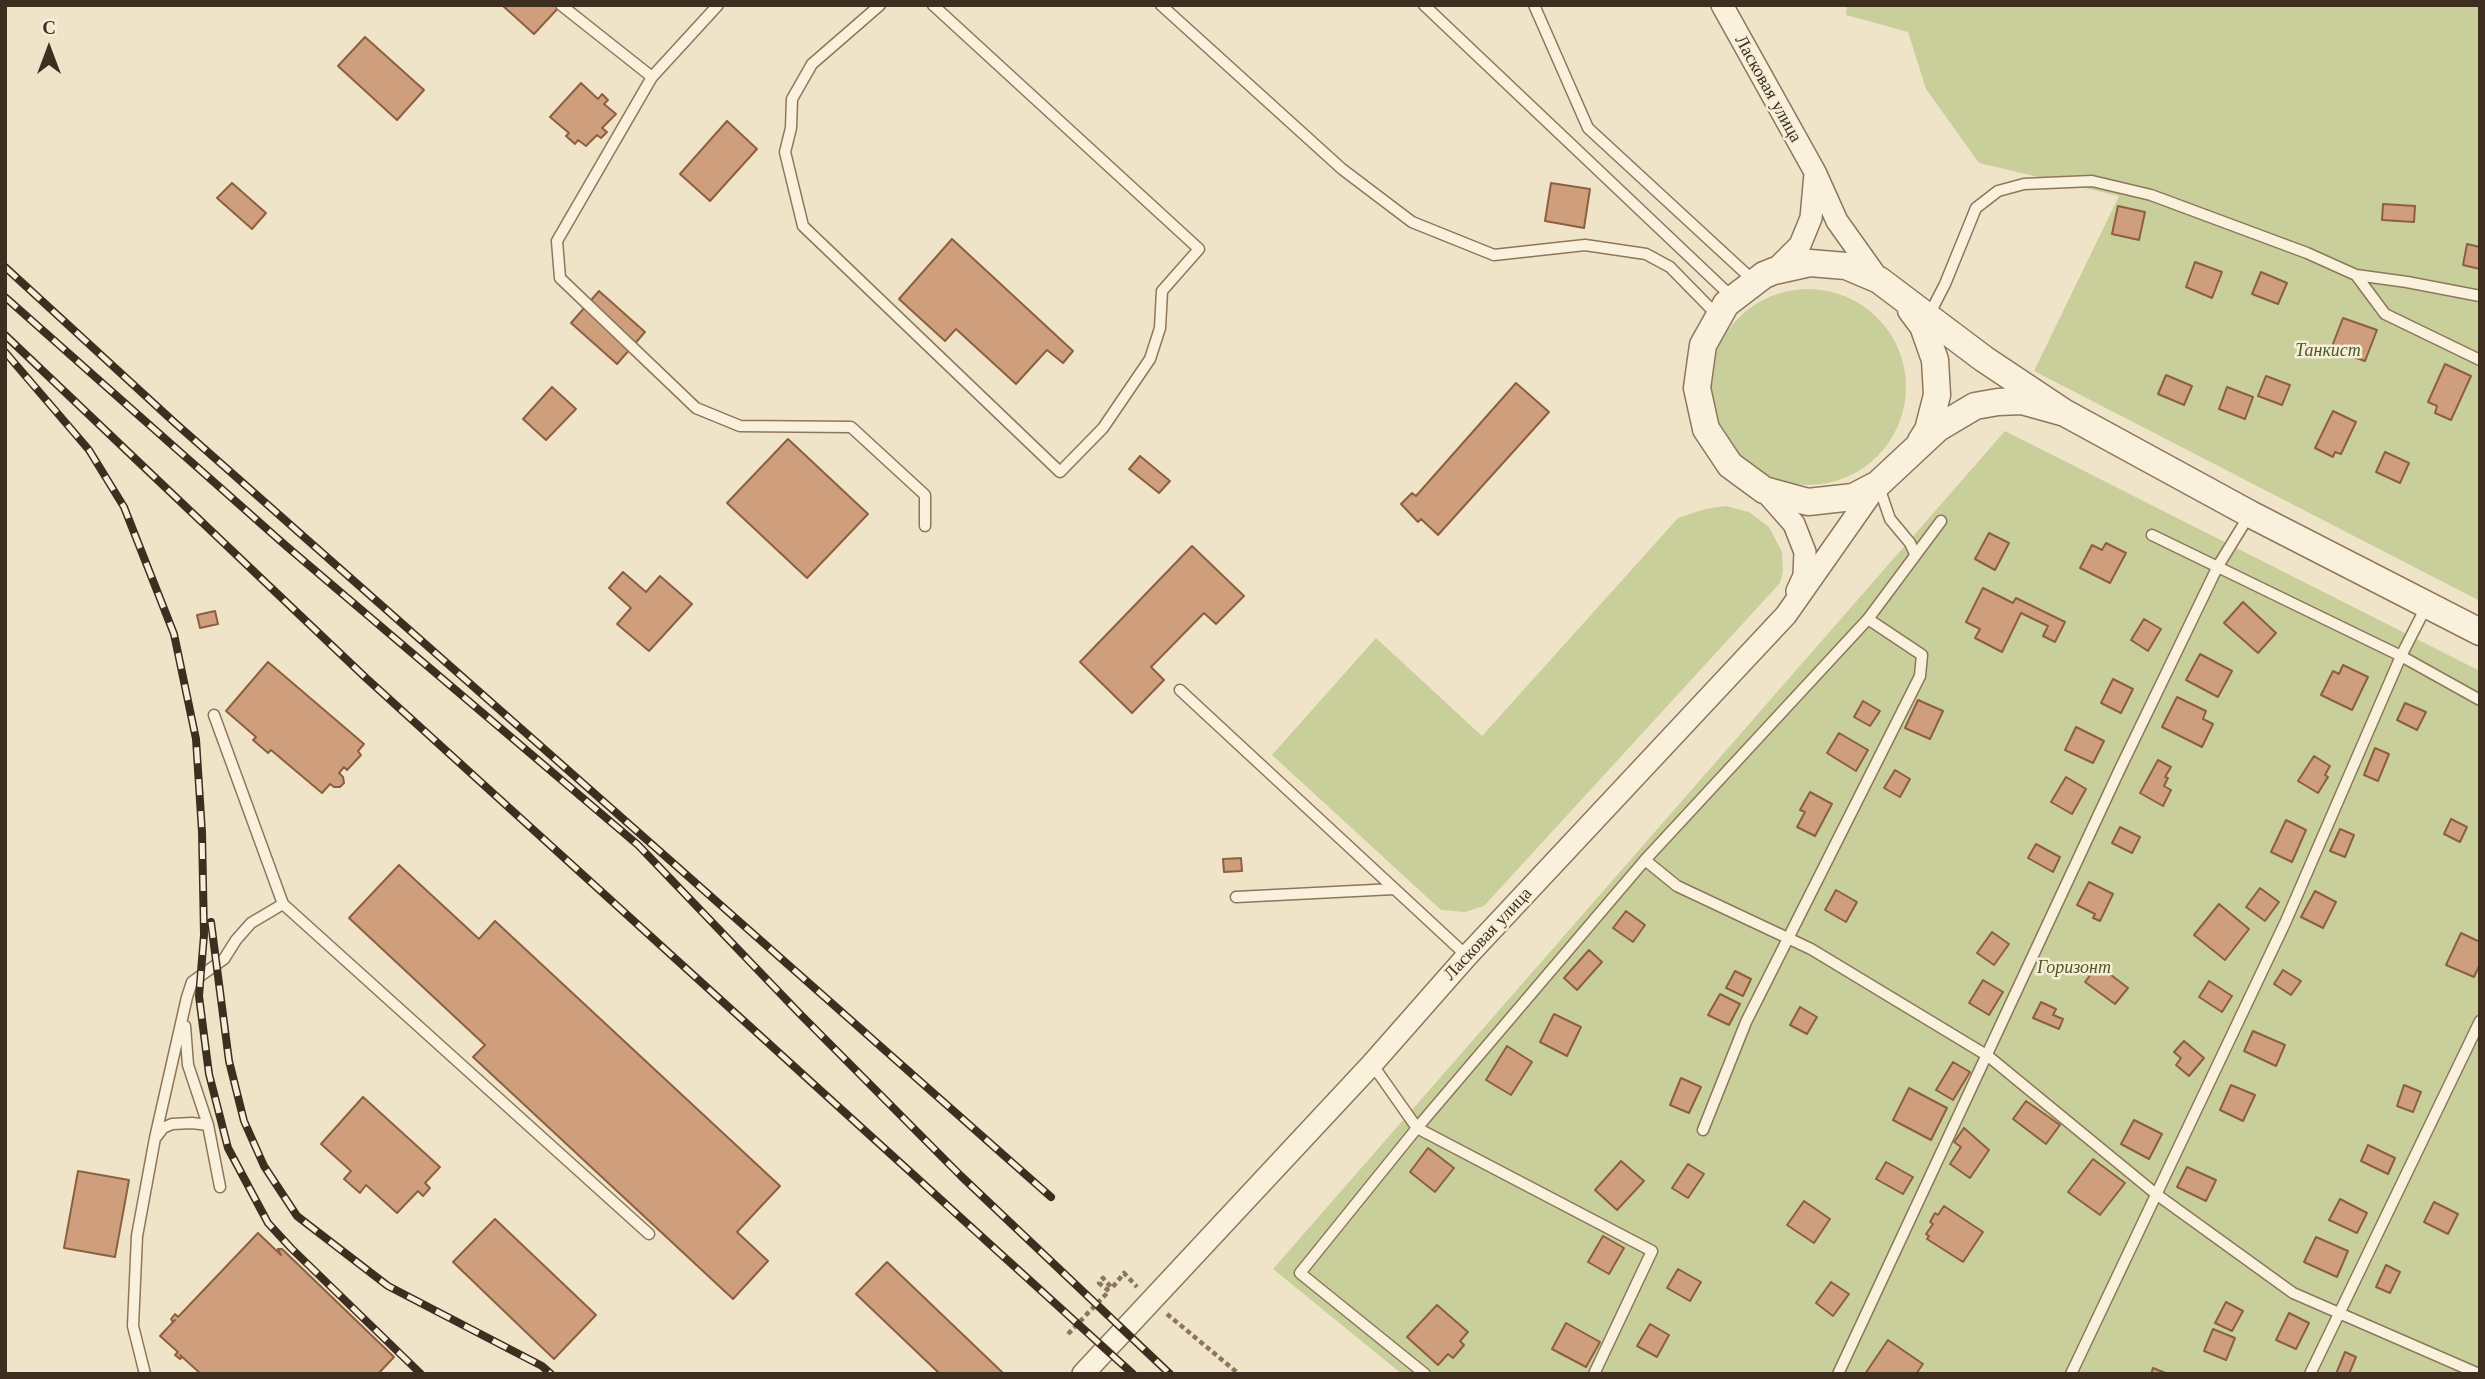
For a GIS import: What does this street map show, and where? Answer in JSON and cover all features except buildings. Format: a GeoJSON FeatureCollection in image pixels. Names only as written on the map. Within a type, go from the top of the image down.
{"type":"FeatureCollection","features":[{"type":"Feature","properties":{"kind":"street","name":"Ласковая улица"},"geometry":{"type":"LineString","coordinates":[[1722,5],[1815,172],[1837,221],[1879,280]]}},
{"type":"Feature","properties":{"kind":"street"},"geometry":{"type":"LineString","coordinates":[[1786,615],[1804,576],[1805,552],[1794,524],[1764,490],[1730,465],[1706,429],[1697,388],[1703,345],[1726,308],[1800,245],[1811,218],[1815,172]]}},
{"type":"Feature","properties":{"kind":"street"},"geometry":{"type":"LineString","coordinates":[[1765,276],[1810,263],[1846,266],[1879,280],[1984,359],[2065,413],[2250,514],[2480,632]]}},
{"type":"Feature","properties":{"kind":"street"},"geometry":{"type":"LineString","coordinates":[[1902,297],[1923,326],[1936,360],[1937,395],[1928,430],[1916,449]]}},
{"type":"Feature","properties":{"kind":"street"},"geometry":{"type":"LineString","coordinates":[[1764,490],[1808,502],[1853,497],[1878,484],[1938,428],[1975,406],[2022,401],[2065,413]]}},
{"type":"Feature","properties":{"kind":"street","name":"Ласковая улица"},"geometry":{"type":"LineString","coordinates":[[1083,1374],[1372,1064],[1467,956],[1786,615],[1878,484]]}},
{"type":"Feature","properties":{"kind":"lane"},"geometry":{"type":"LineString","coordinates":[[561,5],[652,77]]}},
{"type":"Feature","properties":{"kind":"lane"},"geometry":{"type":"LineString","coordinates":[[719,5],[652,77],[557,241],[560,278],[696,408],[740,426],[851,427],[925,495],[925,526]]}},
{"type":"Feature","properties":{"kind":"lane"},"geometry":{"type":"LineString","coordinates":[[880,5],[812,64],[792,99],[791,128],[785,152],[803,226],[1060,472],[1103,428],[1150,359],[1160,328],[1162,291],[1199,249],[933,5]]}},
{"type":"Feature","properties":{"kind":"lane"},"geometry":{"type":"LineString","coordinates":[[1160,5],[1342,169],[1412,222],[1494,255],[1585,245],[1646,254],[1670,267],[1726,308]]}},
{"type":"Feature","properties":{"kind":"lane"},"geometry":{"type":"LineString","coordinates":[[1424,5],[1726,308]]}},
{"type":"Feature","properties":{"kind":"lane"},"geometry":{"type":"LineString","coordinates":[[1534,5],[1588,128],[1765,276]]}},
{"type":"Feature","properties":{"kind":"lane"},"geometry":{"type":"LineString","coordinates":[[1928,317],[1945,284],[1976,208],[1998,191],[2024,184],[2092,181],[2151,195],[2307,253],[2356,275],[2480,296]]}},
{"type":"Feature","properties":{"kind":"lane"},"geometry":{"type":"LineString","coordinates":[[2356,275],[2385,314],[2480,360]]}},
{"type":"Feature","properties":{"kind":"lane"},"geometry":{"type":"LineString","coordinates":[[1878,484],[1890,519],[1910,543],[1915,554]]}},
{"type":"Feature","properties":{"kind":"lane"},"geometry":{"type":"LineString","coordinates":[[1838,1374],[2119,771],[2218,566],[2250,514]]}},
{"type":"Feature","properties":{"kind":"lane"},"geometry":{"type":"LineString","coordinates":[[1425,1374],[1300,1273],[1417,1128],[1645,860],[1868,619],[1941,521]]}},
{"type":"Feature","properties":{"kind":"lane"},"geometry":{"type":"LineString","coordinates":[[2152,535],[2401,656],[2480,700]]}},
{"type":"Feature","properties":{"kind":"lane"},"geometry":{"type":"LineString","coordinates":[[2071,1374],[2286,921],[2401,656],[2427,605]]}},
{"type":"Feature","properties":{"kind":"lane"},"geometry":{"type":"LineString","coordinates":[[1703,1130],[1745,1023],[1920,676],[1922,655],[1868,619]]}},
{"type":"Feature","properties":{"kind":"lane"},"geometry":{"type":"LineString","coordinates":[[1180,690],[1467,956]]}},
{"type":"Feature","properties":{"kind":"lane"},"geometry":{"type":"LineString","coordinates":[[214,715],[284,904],[649,1234]]}},
{"type":"Feature","properties":{"kind":"lane"},"geometry":{"type":"LineString","coordinates":[[1645,860],[1677,886],[1811,949],[1988,1056],[2156,1194],[2293,1293],[2479,1374]]}},
{"type":"Feature","properties":{"kind":"lane"},"geometry":{"type":"LineString","coordinates":[[1236,897],[1394,889]]}},
{"type":"Feature","properties":{"kind":"lane"},"geometry":{"type":"LineString","coordinates":[[145,1374],[133,1326],[136,1236],[155,1138],[192,982],[224,959],[251,923],[284,904]]}},
{"type":"Feature","properties":{"kind":"lane"},"geometry":{"type":"LineString","coordinates":[[184,1016],[188,1065],[208,1125],[220,1187]]}},
{"type":"Feature","properties":{"kind":"lane"},"geometry":{"type":"LineString","coordinates":[[2311,1374],[2338,1312],[2480,1021]]}},
{"type":"Feature","properties":{"kind":"lane"},"geometry":{"type":"LineString","coordinates":[[1372,1064],[1417,1128],[1652,1251],[1594,1374]]}},
{"type":"Feature","properties":{"kind":"lane"},"geometry":{"type":"LineString","coordinates":[[155,1138],[163,1128],[172,1124],[208,1125]]}},
{"type":"Feature","properties":{"kind":"path"},"geometry":{"type":"LineString","coordinates":[[1068,1334],[1109,1291],[1099,1283],[1103,1278],[1112,1287],[1124,1273],[1150,1300],[1239,1374]]}},
{"type":"Feature","properties":{"kind":"green space","name":"Танкист"},"geometry":{"type":"Polygon","coordinates":[[[1847,5],[2480,5],[2480,601],[2034,371],[2119,196],[1979,163],[1926,89],[1908,32],[1846,15],[1847,5]]]}},
{"type":"Feature","properties":{"kind":"green space"},"geometry":{"type":"Polygon","coordinates":[[[1808,289],[1846,296],[1863,305],[1877,318],[1890,332],[1899,349],[1906,387],[1899,425],[1890,442],[1877,456],[1863,469],[1846,478],[1808,485],[1770,478],[1753,469],[1739,456],[1726,442],[1717,425],[1710,387],[1717,349],[1726,332],[1739,318],[1753,305],[1770,296],[1808,289]]]}},
{"type":"Feature","properties":{"kind":"green space","name":"Горизонт"},"geometry":{"type":"Polygon","coordinates":[[[2005,431],[2480,671],[2480,1374],[1402,1374],[1273,1269],[2005,431]]]}},
{"type":"Feature","properties":{"kind":"green space"},"geometry":{"type":"Polygon","coordinates":[[[1726,506],[1749,512],[1769,527],[1782,552],[1783,571],[1780,583],[1484,906],[1465,912],[1441,910],[1272,755],[1376,638],[1482,736],[1678,518],[1705,509],[1726,506]]]}},
{"type":"Feature","properties":{"kind":"railway"},"geometry":{"type":"LineString","coordinates":[[5,267],[174,422],[1051,1197]]}},
{"type":"Feature","properties":{"kind":"railway"},"geometry":{"type":"LineString","coordinates":[[5,297],[285,545],[638,845],[961,1176],[1170,1374]]}},
{"type":"Feature","properties":{"kind":"railway"},"geometry":{"type":"LineString","coordinates":[[5,335],[366,678],[1133,1374]]}},
{"type":"Feature","properties":{"kind":"railway"},"geometry":{"type":"LineString","coordinates":[[5,352],[89,450],[124,507],[174,634],[196,739],[202,832],[204,935],[199,996],[209,1074],[228,1148],[268,1223],[421,1374]]}},
{"type":"Feature","properties":{"kind":"railway"},"geometry":{"type":"LineString","coordinates":[[211,922],[229,1061],[244,1121],[264,1166],[297,1216],[388,1286],[542,1366],[551,1374]]}}]}
